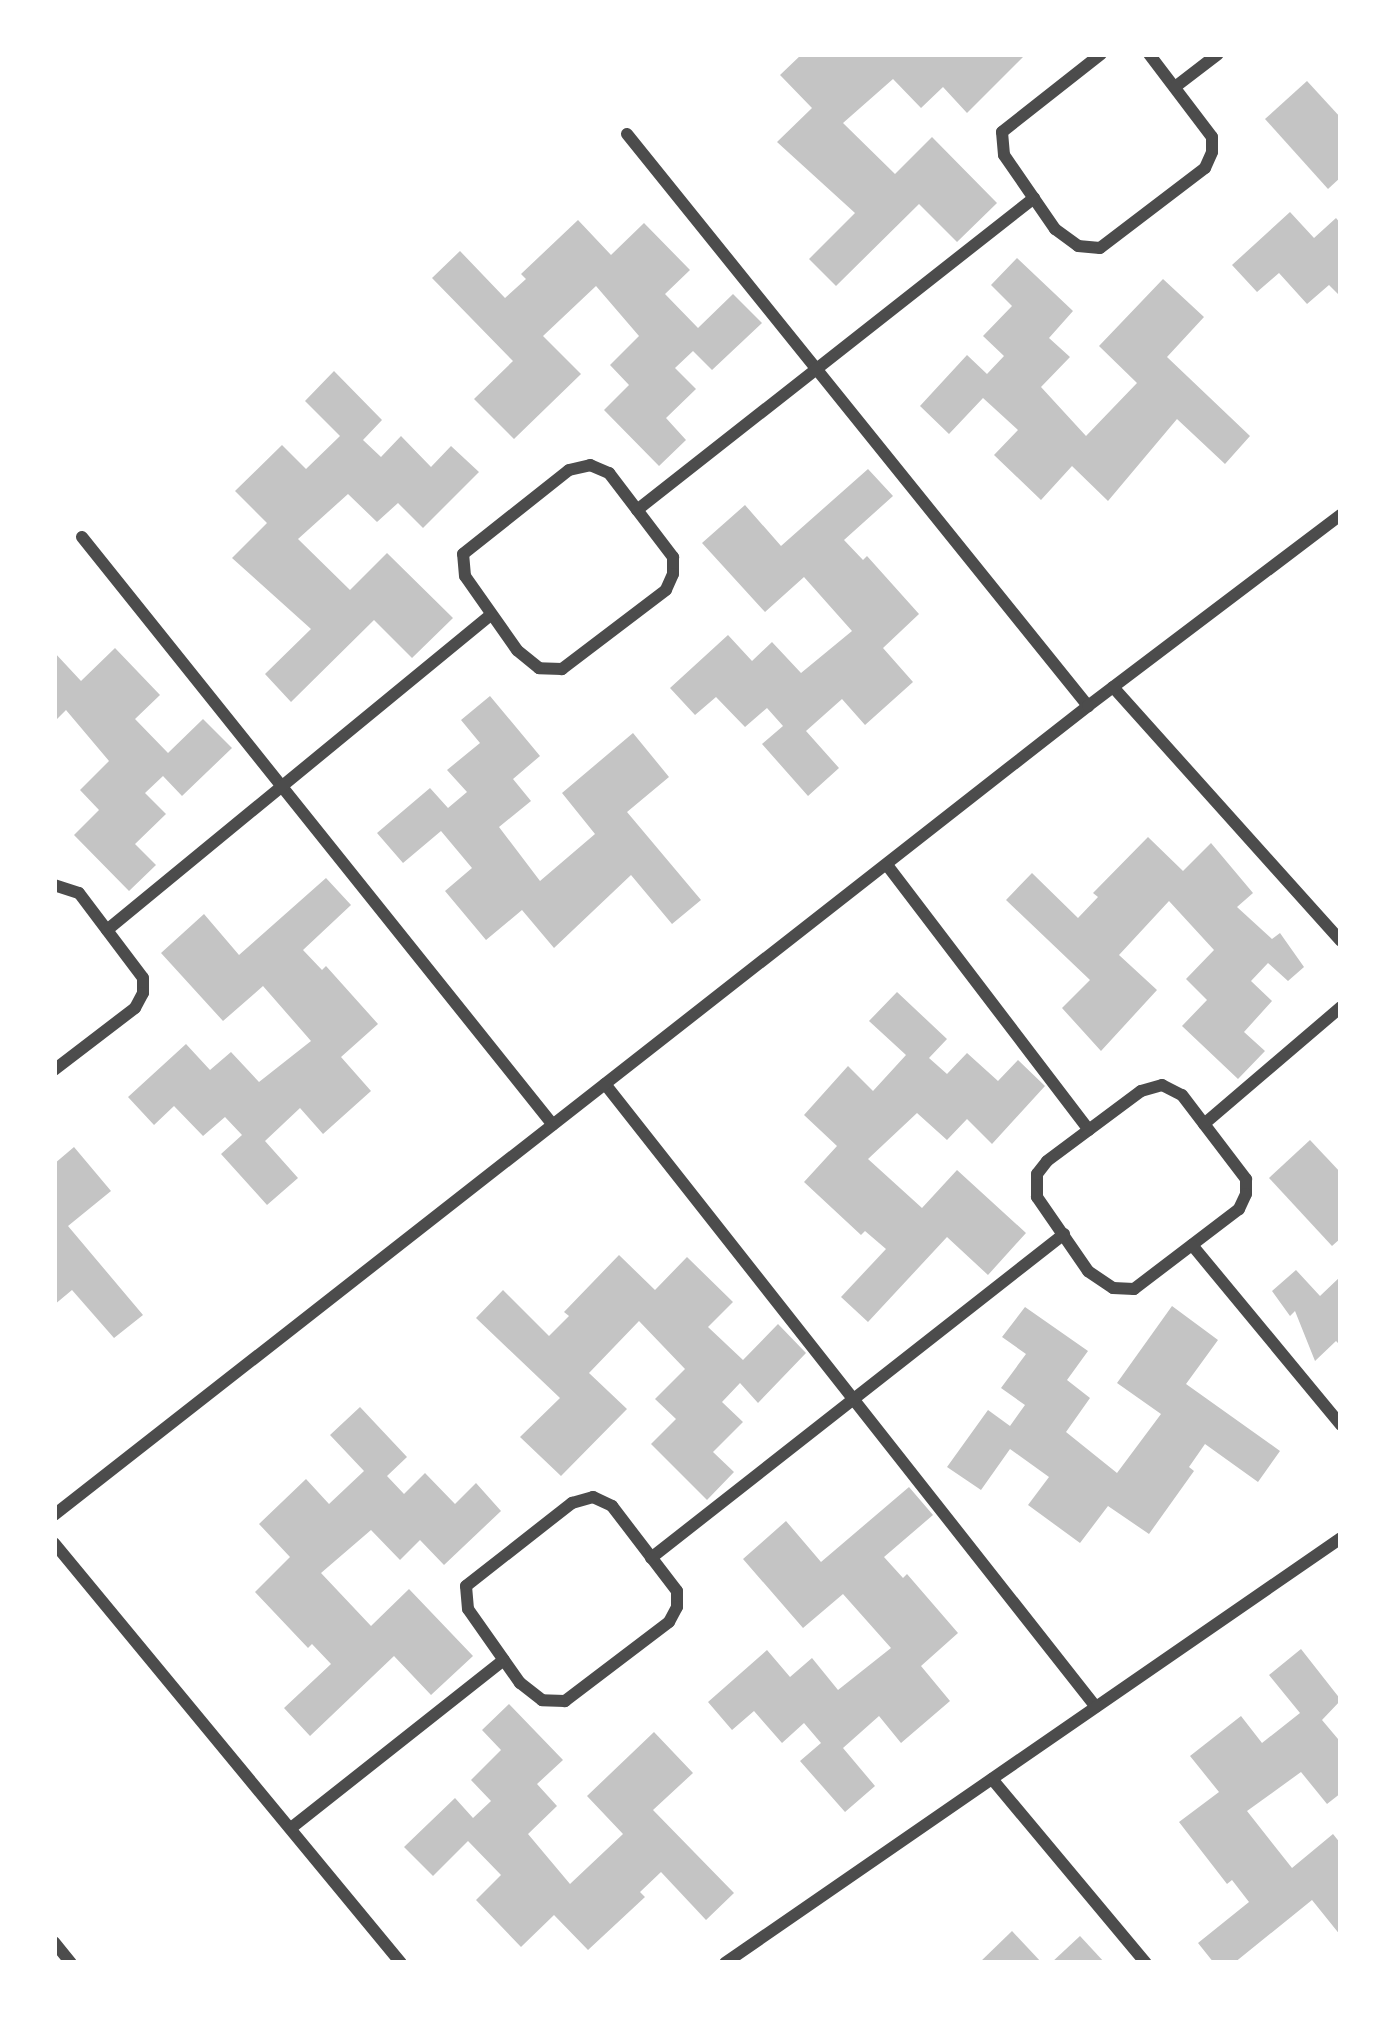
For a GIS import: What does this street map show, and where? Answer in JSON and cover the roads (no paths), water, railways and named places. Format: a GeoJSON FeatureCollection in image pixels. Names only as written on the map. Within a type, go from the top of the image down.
{"type":"FeatureCollection","features":[{"type":"Feature","properties":{"kind":"street"},"geometry":{"type":"LineString","coordinates":[[1101,54],[1002,132],[1004,154],[1034,198],[1078,246],[1100,248],[1204,168],[1212,137],[1149,54]]}},
{"type":"Feature","properties":{"kind":"street"},"geometry":{"type":"LineString","coordinates":[[1175,87],[1218,54]]}},
{"type":"Feature","properties":{"kind":"street"},"geometry":{"type":"LineString","coordinates":[[627,134],[1088,706]]}},
{"type":"Feature","properties":{"kind":"street"},"geometry":{"type":"LineString","coordinates":[[637,510],[1034,198]]}},
{"type":"Feature","properties":{"kind":"street"},"geometry":{"type":"LineString","coordinates":[[590,465],[609,473],[637,510],[673,557],[666,590],[562,669],[539,668],[491,615],[465,576],[464,554],[569,470],[590,465]]}},
{"type":"Feature","properties":{"kind":"street"},"geometry":{"type":"LineString","coordinates":[[54,1515],[1088,706],[1341,515]]}},
{"type":"Feature","properties":{"kind":"street"},"geometry":{"type":"LineString","coordinates":[[82,537],[279,789],[553,1125]]}},
{"type":"Feature","properties":{"kind":"street"},"geometry":{"type":"LineString","coordinates":[[107,930],[491,615]]}},
{"type":"Feature","properties":{"kind":"street"},"geometry":{"type":"LineString","coordinates":[[1113,687],[1341,940]]}},
{"type":"Feature","properties":{"kind":"street"},"geometry":{"type":"LineString","coordinates":[[887,865],[1089,1130]]}},
{"type":"Feature","properties":{"kind":"street"},"geometry":{"type":"LineString","coordinates":[[54,885],[79,893],[143,978],[136,1008],[54,1070]]}},
{"type":"Feature","properties":{"kind":"street"},"geometry":{"type":"LineString","coordinates":[[1204,1124],[1341,1007]]}},
{"type":"Feature","properties":{"kind":"street"},"geometry":{"type":"LineString","coordinates":[[605,1084],[1096,1706]]}},
{"type":"Feature","properties":{"kind":"street"},"geometry":{"type":"LineString","coordinates":[[1162,1085],[1182,1095],[1204,1124],[1246,1179],[1246,1194],[1238,1209],[1134,1289],[1113,1288],[1088,1271],[1037,1197],[1037,1174],[1141,1091],[1162,1085]]}},
{"type":"Feature","properties":{"kind":"street"},"geometry":{"type":"LineString","coordinates":[[651,1558],[1064,1234]]}},
{"type":"Feature","properties":{"kind":"street"},"geometry":{"type":"LineString","coordinates":[[1192,1245],[1341,1425]]}},
{"type":"Feature","properties":{"kind":"street"},"geometry":{"type":"LineString","coordinates":[[593,1497],[612,1506],[651,1558],[677,1591],[669,1622],[565,1701],[542,1700],[520,1683],[468,1609],[466,1586],[572,1503],[593,1497]]}},
{"type":"Feature","properties":{"kind":"street"},"geometry":{"type":"LineString","coordinates":[[725,1963],[1341,1538]]}},
{"type":"Feature","properties":{"kind":"street"},"geometry":{"type":"LineString","coordinates":[[54,1543],[401,1963]]}},
{"type":"Feature","properties":{"kind":"street"},"geometry":{"type":"LineString","coordinates":[[291,1828],[504,1660]]}},
{"type":"Feature","properties":{"kind":"street"},"geometry":{"type":"LineString","coordinates":[[992,1779],[1146,1963]]}},
{"type":"Feature","properties":{"kind":"street"},"geometry":{"type":"LineString","coordinates":[[54,1942],[71,1963]]}}]}
